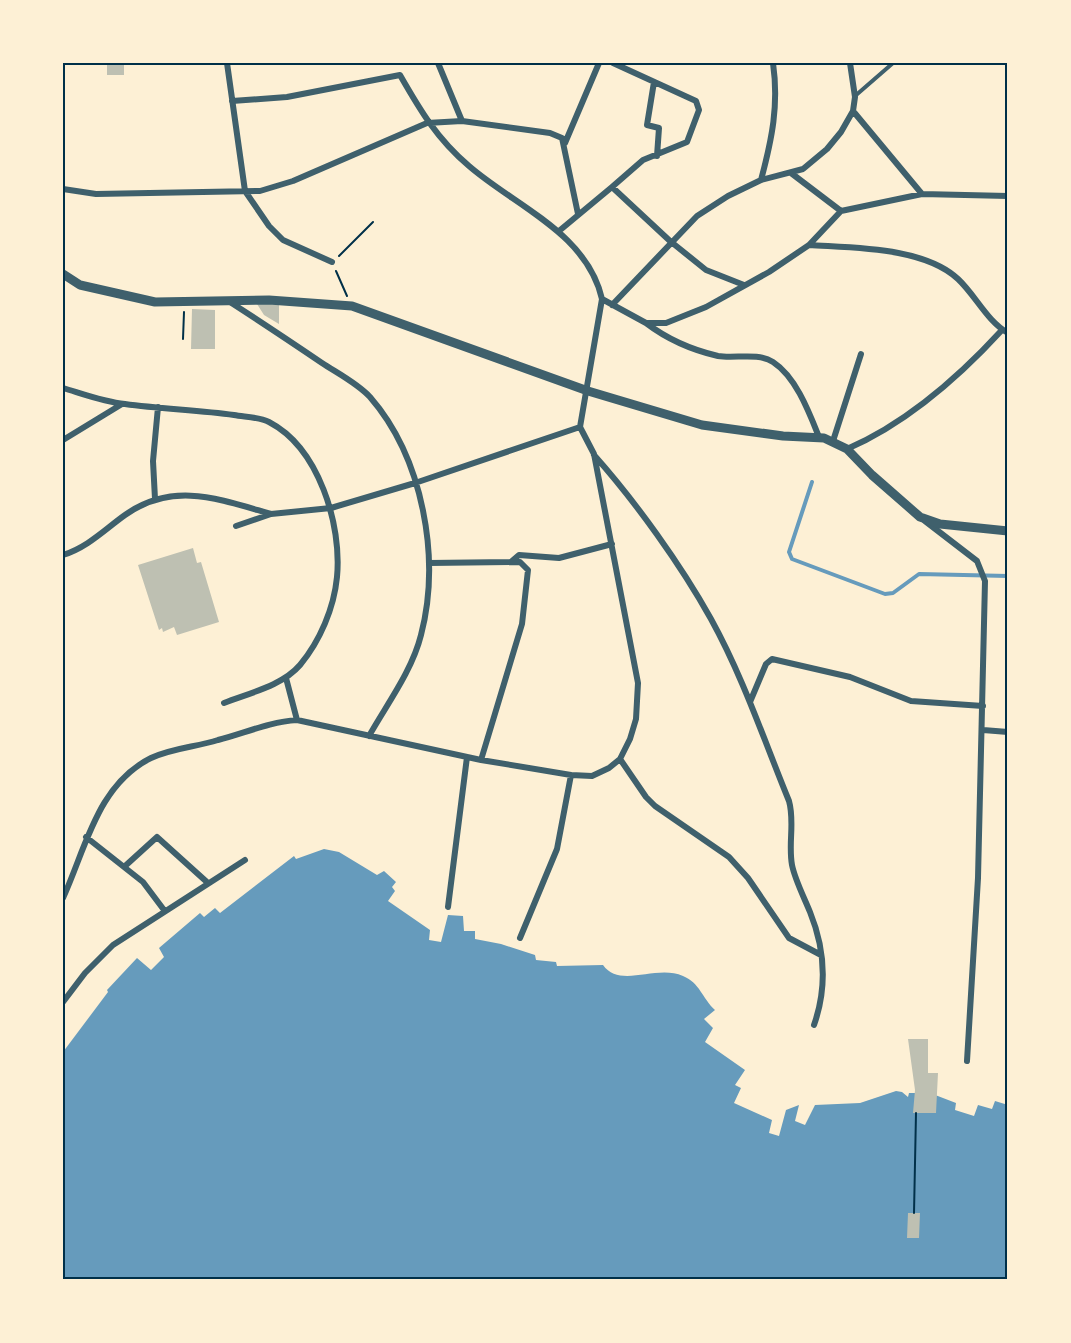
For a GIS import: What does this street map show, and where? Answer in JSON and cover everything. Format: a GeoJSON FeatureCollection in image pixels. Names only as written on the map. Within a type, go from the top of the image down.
{"type":"FeatureCollection","features":[{"type":"Feature","properties":{"kind":"street"},"geometry":{"type":"LineString","coordinates":[[227,63],[245,191],[269,226],[283,240],[332,262]]}},
{"type":"Feature","properties":{"kind":"street"},"geometry":{"type":"LineString","coordinates":[[438,63],[462,121]]}},
{"type":"Feature","properties":{"kind":"street"},"geometry":{"type":"LineString","coordinates":[[578,214],[565,142],[599,63]]}},
{"type":"Feature","properties":{"kind":"street"},"geometry":{"type":"LineString","coordinates":[[559,231],[643,160],[687,142],[699,110],[696,101],[613,63]]}},
{"type":"Feature","properties":{"kind":"street"},"geometry":{"type":"LineString","coordinates":[[761,180],[774,135],[777,112],[773,63]]}},
{"type":"Feature","properties":{"kind":"street"},"geometry":{"type":"LineString","coordinates":[[612,305],[670,241],[697,216],[728,196],[761,180],[803,169],[827,149],[841,132],[853,111],[855,97],[850,63]]}},
{"type":"Feature","properties":{"kind":"street"},"geometry":{"type":"LineString","coordinates":[[232,101],[287,97],[400,75],[427,123],[469,166],[559,231],[585,263],[600,289],[602,299],[580,427],[594,454],[613,476],[679,568],[711,619],[750,702],[789,801],[793,816],[792,867],[816,927],[821,955],[821,1003],[814,1025]]}},
{"type":"Feature","properties":{"kind":"street"},"geometry":{"type":"LineString","coordinates":[[654,82],[647,125],[659,128],[657,156]]}},
{"type":"Feature","properties":{"kind":"street"},"geometry":{"type":"LineString","coordinates":[[853,111],[922,194]]}},
{"type":"Feature","properties":{"kind":"street"},"geometry":{"type":"LineString","coordinates":[[63,189],[96,194],[260,191],[293,181],[427,123],[462,121],[557,135],[565,142]]}},
{"type":"Feature","properties":{"kind":"street"},"geometry":{"type":"LineString","coordinates":[[791,173],[841,211]]}},
{"type":"Feature","properties":{"kind":"street"},"geometry":{"type":"LineString","coordinates":[[612,187],[670,241],[706,270],[744,285]]}},
{"type":"Feature","properties":{"kind":"street"},"geometry":{"type":"LineString","coordinates":[[646,323],[666,323],[686,316],[744,285],[809,245],[841,211],[922,194],[1008,196]]}},
{"type":"Feature","properties":{"kind":"street"},"geometry":{"type":"LineString","coordinates":[[809,245],[870,250],[930,260],[958,279],[1005,331],[968,368],[928,399],[875,437],[847,449]]}},
{"type":"Feature","properties":{"kind":"street"},"geometry":{"type":"LineString","coordinates":[[63,274],[80,285],[155,302],[268,300],[352,306],[588,391],[712,427],[783,436],[819,436],[847,449],[872,475],[920,517],[977,561],[983,572],[986,591],[973,999],[967,1061]]}},
{"type":"Feature","properties":{"kind":"street"},"geometry":{"type":"LineString","coordinates":[[602,299],[646,323],[664,336],[718,356],[758,357],[770,360],[778,366],[802,400],[819,436]]}},
{"type":"Feature","properties":{"kind":"street"},"geometry":{"type":"LineString","coordinates":[[230,302],[369,396],[400,446],[423,506],[429,562],[428,601],[421,636],[405,674],[369,736]]}},
{"type":"Feature","properties":{"kind":"street"},"geometry":{"type":"LineString","coordinates":[[833,441],[861,354]]}},
{"type":"Feature","properties":{"kind":"street"},"geometry":{"type":"LineString","coordinates":[[63,388],[122,404],[266,421],[285,431],[303,451],[331,508],[337,578],[330,608],[320,634],[300,664],[286,678],[224,704]]}},
{"type":"Feature","properties":{"kind":"street"},"geometry":{"type":"LineString","coordinates":[[63,440],[122,404]]}},
{"type":"Feature","properties":{"kind":"street"},"geometry":{"type":"LineString","coordinates":[[155,499],[153,460],[158,407]]}},
{"type":"Feature","properties":{"kind":"street"},"geometry":{"type":"LineString","coordinates":[[236,526],[271,514],[331,508],[415,483],[580,427]]}},
{"type":"Feature","properties":{"kind":"street"},"geometry":{"type":"LineString","coordinates":[[63,898],[86,837],[109,795],[146,761],[276,721],[297,720],[481,760],[571,775],[592,776],[609,768],[620,759],[630,739],[639,699],[594,454]]}},
{"type":"Feature","properties":{"kind":"street"},"geometry":{"type":"LineString","coordinates":[[63,555],[82,548],[143,503],[155,499],[196,495],[271,514]]}},
{"type":"Feature","properties":{"kind":"street"},"geometry":{"type":"LineString","coordinates":[[920,517],[940,524],[1008,531]]}},
{"type":"Feature","properties":{"kind":"street"},"geometry":{"type":"LineString","coordinates":[[512,561],[519,555],[559,558],[612,544]]}},
{"type":"Feature","properties":{"kind":"street"},"geometry":{"type":"LineString","coordinates":[[429,562],[512,561],[520,562],[528,570],[522,624],[481,760]]}},
{"type":"Feature","properties":{"kind":"street"},"geometry":{"type":"LineString","coordinates":[[750,702],[765,664],[772,659],[850,677],[911,701],[983,706]]}},
{"type":"Feature","properties":{"kind":"street"},"geometry":{"type":"LineString","coordinates":[[286,678],[297,720]]}},
{"type":"Feature","properties":{"kind":"street"},"geometry":{"type":"LineString","coordinates":[[982,730],[1008,732]]}},
{"type":"Feature","properties":{"kind":"street"},"geometry":{"type":"LineString","coordinates":[[448,907],[467,757]]}},
{"type":"Feature","properties":{"kind":"street"},"geometry":{"type":"LineString","coordinates":[[620,759],[646,797],[655,806],[738,865],[789,938],[821,955]]}},
{"type":"Feature","properties":{"kind":"street"},"geometry":{"type":"LineString","coordinates":[[520,938],[557,849],[571,775]]}},
{"type":"Feature","properties":{"kind":"street"},"geometry":{"type":"LineString","coordinates":[[86,837],[143,882],[164,910]]}},
{"type":"Feature","properties":{"kind":"street"},"geometry":{"type":"LineString","coordinates":[[124,867],[157,837],[208,883]]}},
{"type":"Feature","properties":{"kind":"street"},"geometry":{"type":"LineString","coordinates":[[63,1002],[85,973],[113,945],[164,910],[245,860]]}},
{"type":"Feature","properties":{"kind":"lane"},"geometry":{"type":"LineString","coordinates":[[855,97],[893,63]]}},
{"type":"Feature","properties":{"kind":"path"},"geometry":{"type":"LineString","coordinates":[[352,306],[332,262],[373,222]]}},
{"type":"Feature","properties":{"kind":"path"},"geometry":{"type":"LineString","coordinates":[[183,339],[184,309]]}},
{"type":"Feature","properties":{"kind":"path"},"geometry":{"type":"LineString","coordinates":[[914,1213],[916,1113]]}},
{"type":"Feature","properties":{"kind":"water"},"geometry":{"type":"Polygon","coordinates":[[[324,849],[339,852],[377,875],[384,871],[396,882],[392,887],[395,891],[388,901],[430,930],[429,940],[441,942],[448,915],[463,916],[464,931],[475,931],[475,939],[501,944],[535,955],[536,960],[556,962],[557,966],[603,965],[610,972],[619,975],[673,973],[689,979],[715,1010],[704,1019],[713,1028],[705,1042],[745,1070],[735,1085],[741,1088],[734,1103],[772,1120],[769,1133],[779,1136],[786,1110],[799,1105],[795,1121],[805,1125],[815,1105],[860,1103],[896,1091],[908,1097],[909,1093],[930,1093],[956,1103],[955,1110],[974,1116],[978,1105],[992,1109],[995,1101],[1008,1105],[1008,1280],[63,1280],[63,1052],[108,992],[107,990],[137,958],[151,970],[164,957],[159,948],[200,913],[204,917],[215,908],[220,913],[294,856],[296,859],[324,849]]]}},
{"type":"Feature","properties":{"kind":"building"},"geometry":{"type":"Polygon","coordinates":[[[107,63],[124,63],[124,75],[107,75],[107,63]]]}},
{"type":"Feature","properties":{"kind":"building"},"geometry":{"type":"Polygon","coordinates":[[[279,303],[279,324],[264,315],[257,304],[279,303]]]}},
{"type":"Feature","properties":{"kind":"building"},"geometry":{"type":"Polygon","coordinates":[[[192,309],[215,310],[215,349],[191,349],[192,309]]]}},
{"type":"Feature","properties":{"kind":"building"},"geometry":{"type":"Polygon","coordinates":[[[193,548],[197,563],[201,562],[219,622],[177,635],[174,627],[163,632],[162,628],[159,630],[138,565],[193,548]]]}},
{"type":"Feature","properties":{"kind":"building"},"geometry":{"type":"Polygon","coordinates":[[[908,1039],[928,1039],[928,1073],[938,1073],[936,1113],[913,1113],[915,1090],[908,1039]]]}},
{"type":"Feature","properties":{"kind":"building"},"geometry":{"type":"Polygon","coordinates":[[[908,1213],[920,1213],[919,1238],[907,1238],[908,1213]]]}},
{"type":"Feature","properties":{"kind":"waterway"},"geometry":{"type":"LineString","coordinates":[[812,482],[789,552],[792,559],[885,594],[893,593],[919,574],[1008,576]]}}]}
